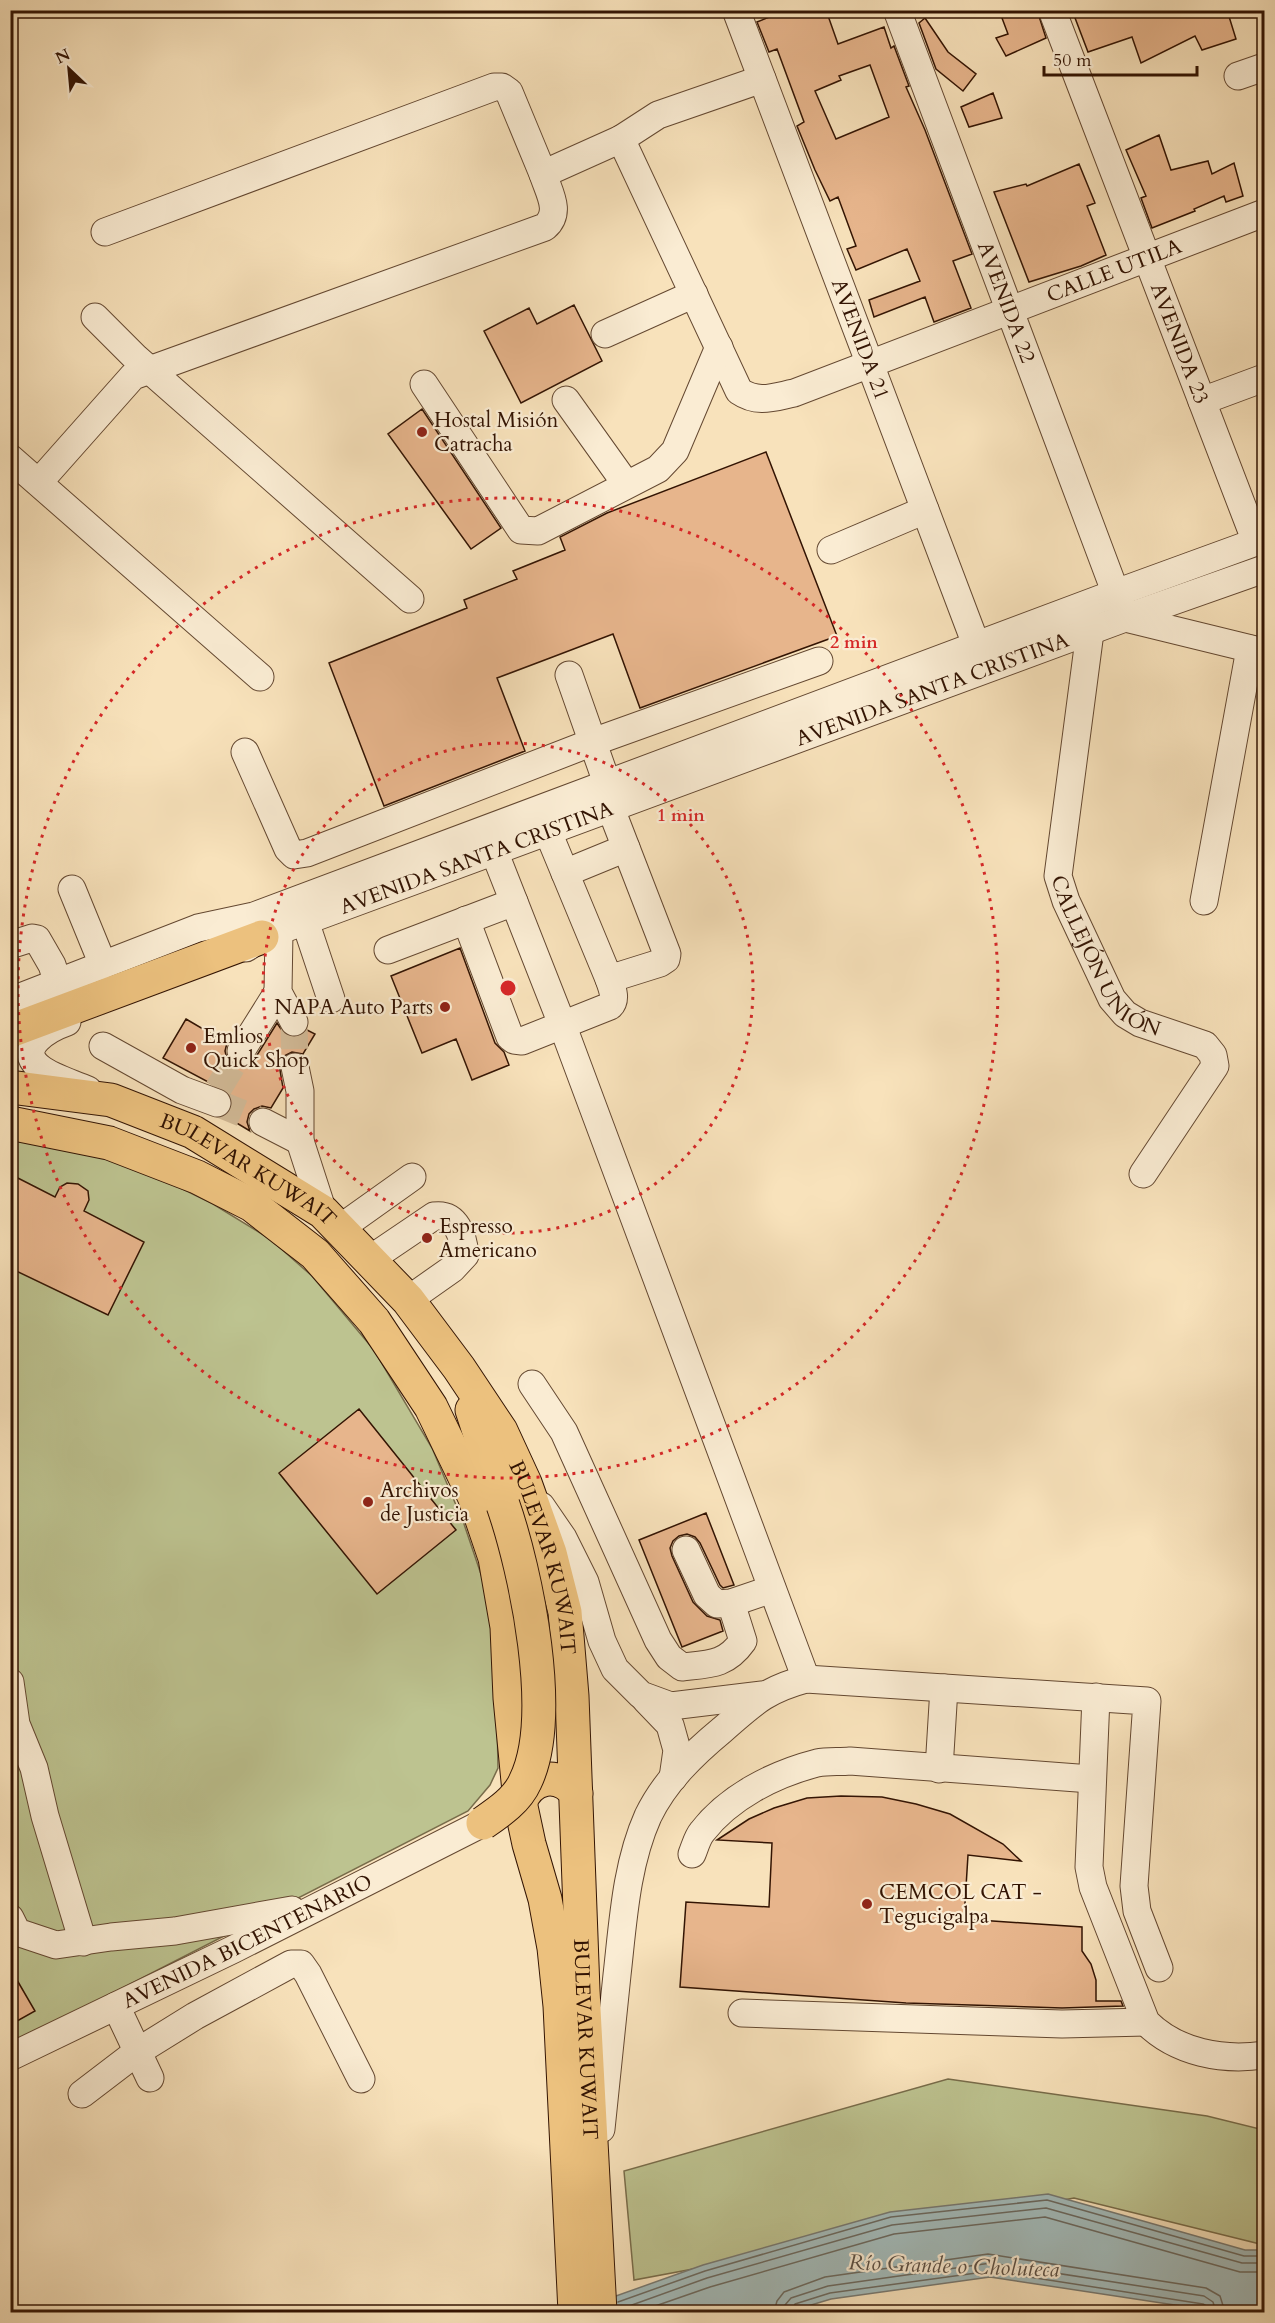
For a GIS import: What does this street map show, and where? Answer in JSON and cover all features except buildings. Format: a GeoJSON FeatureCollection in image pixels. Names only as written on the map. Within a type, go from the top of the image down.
{"type":"FeatureCollection","features":[{"type":"Feature","properties":{"kind":"main road"},"geometry":{"type":"LineString","coordinates":[[10,1012],[265,928]]}},
{"type":"Feature","properties":{"kind":"main road"},"geometry":{"type":"LineString","coordinates":[[10,1031],[203,949]]}},
{"type":"Feature","properties":{"kind":"main road","name":"BULEVAR KUWAIT"},"geometry":{"type":"LineString","coordinates":[[10,1088],[111,1100],[193,1132],[331,1220],[408,1300],[459,1368],[501,1431],[508,1491],[550,1553],[565,1612],[576,1793],[588,2214],[575,2313]]}},
{"type":"Feature","properties":{"kind":"main road","name":"BULEVAR KUWAIT"},"geometry":{"type":"LineString","coordinates":[[10,1123],[109,1143],[197,1178],[252,1205],[315,1254],[374,1321],[431,1407],[474,1496],[495,1558],[507,1627],[520,1802],[545,1899],[554,1948],[600,2313]]}},
{"type":"Feature","properties":{"kind":"main road"},"geometry":{"type":"LineString","coordinates":[[431,1407],[508,1491],[532,1626],[539,1722],[532,1766],[525,1784],[513,1800],[483,1823]]}},
{"type":"Feature","properties":{"kind":"main road"},"geometry":{"type":"LineString","coordinates":[[513,1730],[528,1743],[542,1745],[561,1738],[573,1722]]}},
{"type":"Feature","properties":{"kind":"main road"},"geometry":{"type":"LineString","coordinates":[[520,1802],[529,1786],[545,1779],[563,1781],[576,1793]]}},
{"type":"Feature","properties":{"kind":"street","name":"AVENIDA 21"},"geometry":{"type":"LineString","coordinates":[[736,10],[982,658]]}},
{"type":"Feature","properties":{"kind":"street","name":"AVENIDA 22"},"geometry":{"type":"LineString","coordinates":[[897,10],[1125,618]]}},
{"type":"Feature","properties":{"kind":"street","name":"AVENIDA 23"},"geometry":{"type":"LineString","coordinates":[[1052,10],[1202,401],[1260,541]]}},
{"type":"Feature","properties":{"kind":"street"},"geometry":{"type":"LineString","coordinates":[[1238,76],[1264,67]]}},
{"type":"Feature","properties":{"kind":"street"},"geometry":{"type":"LineString","coordinates":[[543,174],[621,139],[658,115],[762,79]]}},
{"type":"Feature","properties":{"kind":"street"},"geometry":{"type":"LineString","coordinates":[[39,482],[133,376],[545,227],[552,221],[555,212],[543,174],[509,92],[502,87],[494,87],[105,232]]}},
{"type":"Feature","properties":{"kind":"street","name":"CALLE UTILA"},"geometry":{"type":"LineString","coordinates":[[621,139],[739,391],[750,398],[765,400],[794,393],[1264,213]]}},
{"type":"Feature","properties":{"kind":"street"},"geometry":{"type":"LineString","coordinates":[[605,334],[694,294]]}},
{"type":"Feature","properties":{"kind":"street"},"geometry":{"type":"LineString","coordinates":[[95,317],[150,369],[410,599]]}},
{"type":"Feature","properties":{"kind":"street"},"geometry":{"type":"LineString","coordinates":[[424,384],[521,530],[538,531],[658,469],[675,451],[719,346]]}},
{"type":"Feature","properties":{"kind":"street"},"geometry":{"type":"LineString","coordinates":[[1202,401],[1264,378]]}},
{"type":"Feature","properties":{"kind":"street"},"geometry":{"type":"LineString","coordinates":[[566,400],[626,484]]}},
{"type":"Feature","properties":{"kind":"street"},"geometry":{"type":"LineString","coordinates":[[10,458],[260,677]]}},
{"type":"Feature","properties":{"kind":"street"},"geometry":{"type":"LineString","coordinates":[[831,550],[925,510]]}},
{"type":"Feature","properties":{"kind":"street","name":"AVENIDA SANTA CRISTINA"},"geometry":{"type":"LineString","coordinates":[[982,658],[1082,605],[1260,541]]}},
{"type":"Feature","properties":{"kind":"street"},"geometry":{"type":"LineString","coordinates":[[1213,558],[1202,616],[1204,624],[1220,642]]}},
{"type":"Feature","properties":{"kind":"street","name":"AVENIDA SANTA CRISTINA"},"geometry":{"type":"LineString","coordinates":[[111,1100],[39,1068],[32,1051],[36,1039],[57,1025],[217,967],[265,928],[609,796],[982,658],[1090,632],[1264,569]]}},
{"type":"Feature","properties":{"kind":"street","name":"CALLEJÓN UNIÓN"},"geometry":{"type":"LineString","coordinates":[[1082,605],[1090,632],[1058,876],[1066,902],[1112,999],[1125,1014],[1140,1023],[1205,1045],[1213,1055],[1215,1066],[1143,1174]]}},
{"type":"Feature","properties":{"kind":"street"},"geometry":{"type":"LineString","coordinates":[[1125,618],[1257,651],[1204,901]]}},
{"type":"Feature","properties":{"kind":"street"},"geometry":{"type":"LineString","coordinates":[[245,752],[288,849],[294,855],[307,853],[593,742],[819,661]]}},
{"type":"Feature","properties":{"kind":"street"},"geometry":{"type":"LineString","coordinates":[[569,675],[593,742],[626,848],[668,954],[666,959],[660,963],[609,979]]}},
{"type":"Feature","properties":{"kind":"street","name":"AVENIDA SANTA CRISTINA"},"geometry":{"type":"LineString","coordinates":[[10,1001],[198,928],[265,928],[305,921],[548,832],[609,796]]}},
{"type":"Feature","properties":{"kind":"street"},"geometry":{"type":"LineString","coordinates":[[466,920],[510,1037],[514,1040],[522,1041],[610,1006],[614,1002],[609,979],[548,832]]}},
{"type":"Feature","properties":{"kind":"street"},"geometry":{"type":"LineString","coordinates":[[566,873],[626,848]]}},
{"type":"Feature","properties":{"kind":"street"},"geometry":{"type":"LineString","coordinates":[[494,851],[562,1024],[806,1679]]}},
{"type":"Feature","properties":{"kind":"street"},"geometry":{"type":"LineString","coordinates":[[72,889],[99,955],[100,966]]}},
{"type":"Feature","properties":{"kind":"street"},"geometry":{"type":"LineString","coordinates":[[388,950],[514,902]]}},
{"type":"Feature","properties":{"kind":"street"},"geometry":{"type":"LineString","coordinates":[[305,921],[331,999]]}},
{"type":"Feature","properties":{"kind":"street"},"geometry":{"type":"LineString","coordinates":[[265,928],[278,992],[294,1022]]}},
{"type":"Feature","properties":{"kind":"street"},"geometry":{"type":"LineString","coordinates":[[10,945],[32,938],[37,939],[58,983]]}},
{"type":"Feature","properties":{"kind":"street"},"geometry":{"type":"LineString","coordinates":[[241,1051],[278,992]]}},
{"type":"Feature","properties":{"kind":"street"},"geometry":{"type":"LineString","coordinates":[[103,1046],[182,1090],[215,1097],[193,1132]]}},
{"type":"Feature","properties":{"kind":"street"},"geometry":{"type":"LineString","coordinates":[[296,1067],[300,1091],[300,1141],[331,1220],[412,1177]]}},
{"type":"Feature","properties":{"kind":"street"},"geometry":{"type":"LineString","coordinates":[[263,1122],[300,1141]]}},
{"type":"Feature","properties":{"kind":"street"},"geometry":{"type":"LineString","coordinates":[[369,1260],[434,1216],[446,1215],[456,1224],[465,1255],[452,1269],[408,1300]]}},
{"type":"Feature","properties":{"kind":"street"},"geometry":{"type":"LineString","coordinates":[[532,1384],[564,1432],[658,1640],[669,1657],[682,1667],[716,1664],[734,1654],[743,1641],[731,1603]]}},
{"type":"Feature","properties":{"kind":"street"},"geometry":{"type":"LineString","coordinates":[[508,1491],[563,1538],[581,1574],[602,1641],[615,1669],[670,1725],[677,1750],[673,1778]]}},
{"type":"Feature","properties":{"kind":"street"},"geometry":{"type":"LineString","coordinates":[[686,1550],[706,1595],[717,1604],[731,1603],[772,1588]]}},
{"type":"Feature","properties":{"kind":"street"},"geometry":{"type":"LineString","coordinates":[[588,2214],[620,1946],[635,1849],[649,1814],[691,1756],[762,1695],[781,1686],[806,1679],[1148,1701],[1134,1886],[1137,1911],[1160,1968]]}},
{"type":"Feature","properties":{"kind":"street"},"geometry":{"type":"LineString","coordinates":[[10,1682],[16,1724],[34,1768],[45,1816],[84,1942]]}},
{"type":"Feature","properties":{"kind":"street"},"geometry":{"type":"LineString","coordinates":[[939,1769],[944,1689]]}},
{"type":"Feature","properties":{"kind":"street"},"geometry":{"type":"LineString","coordinates":[[641,1695],[671,1706],[762,1695]]}},
{"type":"Feature","properties":{"kind":"street"},"geometry":{"type":"LineString","coordinates":[[1096,1696],[1089,1867],[1093,1887],[1146,2022],[1158,2034],[1181,2045],[1226,2058],[1264,2055]]}},
{"type":"Feature","properties":{"kind":"street"},"geometry":{"type":"LineString","coordinates":[[692,1854],[700,1834],[726,1807],[755,1788],[786,1773],[819,1763],[850,1761],[1091,1779]]}},
{"type":"Feature","properties":{"kind":"street","name":"AVENIDA BICENTENARIO"},"geometry":{"type":"LineString","coordinates":[[10,2057],[187,1972],[483,1823]]}},
{"type":"Feature","properties":{"kind":"street"},"geometry":{"type":"LineString","coordinates":[[10,1918],[17,1932],[56,1945],[175,1931],[321,1905]]}},
{"type":"Feature","properties":{"kind":"street"},"geometry":{"type":"LineString","coordinates":[[175,1931],[187,1937],[194,1948],[194,1961],[187,1972]]}},
{"type":"Feature","properties":{"kind":"street"},"geometry":{"type":"LineString","coordinates":[[81,2094],[137,2052],[195,2016],[291,1964],[301,1964],[308,1974],[361,2079]]}},
{"type":"Feature","properties":{"kind":"street"},"geometry":{"type":"LineString","coordinates":[[116,2006],[150,2078]]}},
{"type":"Feature","properties":{"kind":"street"},"geometry":{"type":"LineString","coordinates":[[742,2013],[1062,2024],[1146,2022]]}},
{"type":"Feature","properties":{"kind":"green space"},"geometry":{"type":"Polygon","coordinates":[[[11,1133],[128,1162],[213,1204],[270,1239],[312,1276],[374,1350],[432,1448],[464,1524],[489,1598],[497,1715],[498,1768],[490,1785],[468,1811],[11,2045],[11,1133]]]}},
{"type":"Feature","properties":{"kind":"green space"},"geometry":{"type":"Polygon","coordinates":[[[948,2079],[1207,2116],[1264,2130],[1264,2245],[1074,2198],[634,2280],[624,2171],[948,2079]]]}},
{"type":"Feature","properties":{"kind":"water","name":"Río Grande o Choluteca"},"geometry":{"type":"Polygon","coordinates":[[[1048,2194],[1245,2250],[1264,2250],[1264,2312],[1221,2312],[990,2277],[831,2299],[788,2312],[571,2312],[703,2265],[890,2212],[1048,2194]]]}},
{"type":"Feature","properties":{"kind":"tunnel"},"geometry":{"type":"LineString","coordinates":[[294,1022],[295,1067]]}},
{"type":"Feature","properties":{"kind":"tunnel"},"geometry":{"type":"LineString","coordinates":[[218,1089],[241,1051]]}},
{"type":"Feature","properties":{"kind":"tunnel"},"geometry":{"type":"LineString","coordinates":[[217,1103],[263,1122]]}},
{"type":"Feature","properties":{"kind":"place","name":"Hostal Misión Catracha"},"geometry":{"type":"Point","coordinates":[422,432]}},
{"type":"Feature","properties":{"kind":"place","name":"NAPA Auto Parts"},"geometry":{"type":"Point","coordinates":[445,1007]}},
{"type":"Feature","properties":{"kind":"place","name":"Emlios Quick Shop"},"geometry":{"type":"Point","coordinates":[191,1048]}},
{"type":"Feature","properties":{"kind":"place","name":"Espresso Americano"},"geometry":{"type":"Point","coordinates":[427,1238]}},
{"type":"Feature","properties":{"kind":"place","name":"Archivos de Justicia"},"geometry":{"type":"Point","coordinates":[368,1502]}},
{"type":"Feature","properties":{"kind":"place","name":"CEMCOL CAT - Tegucigalpa"},"geometry":{"type":"Point","coordinates":[867,1904]}}]}
